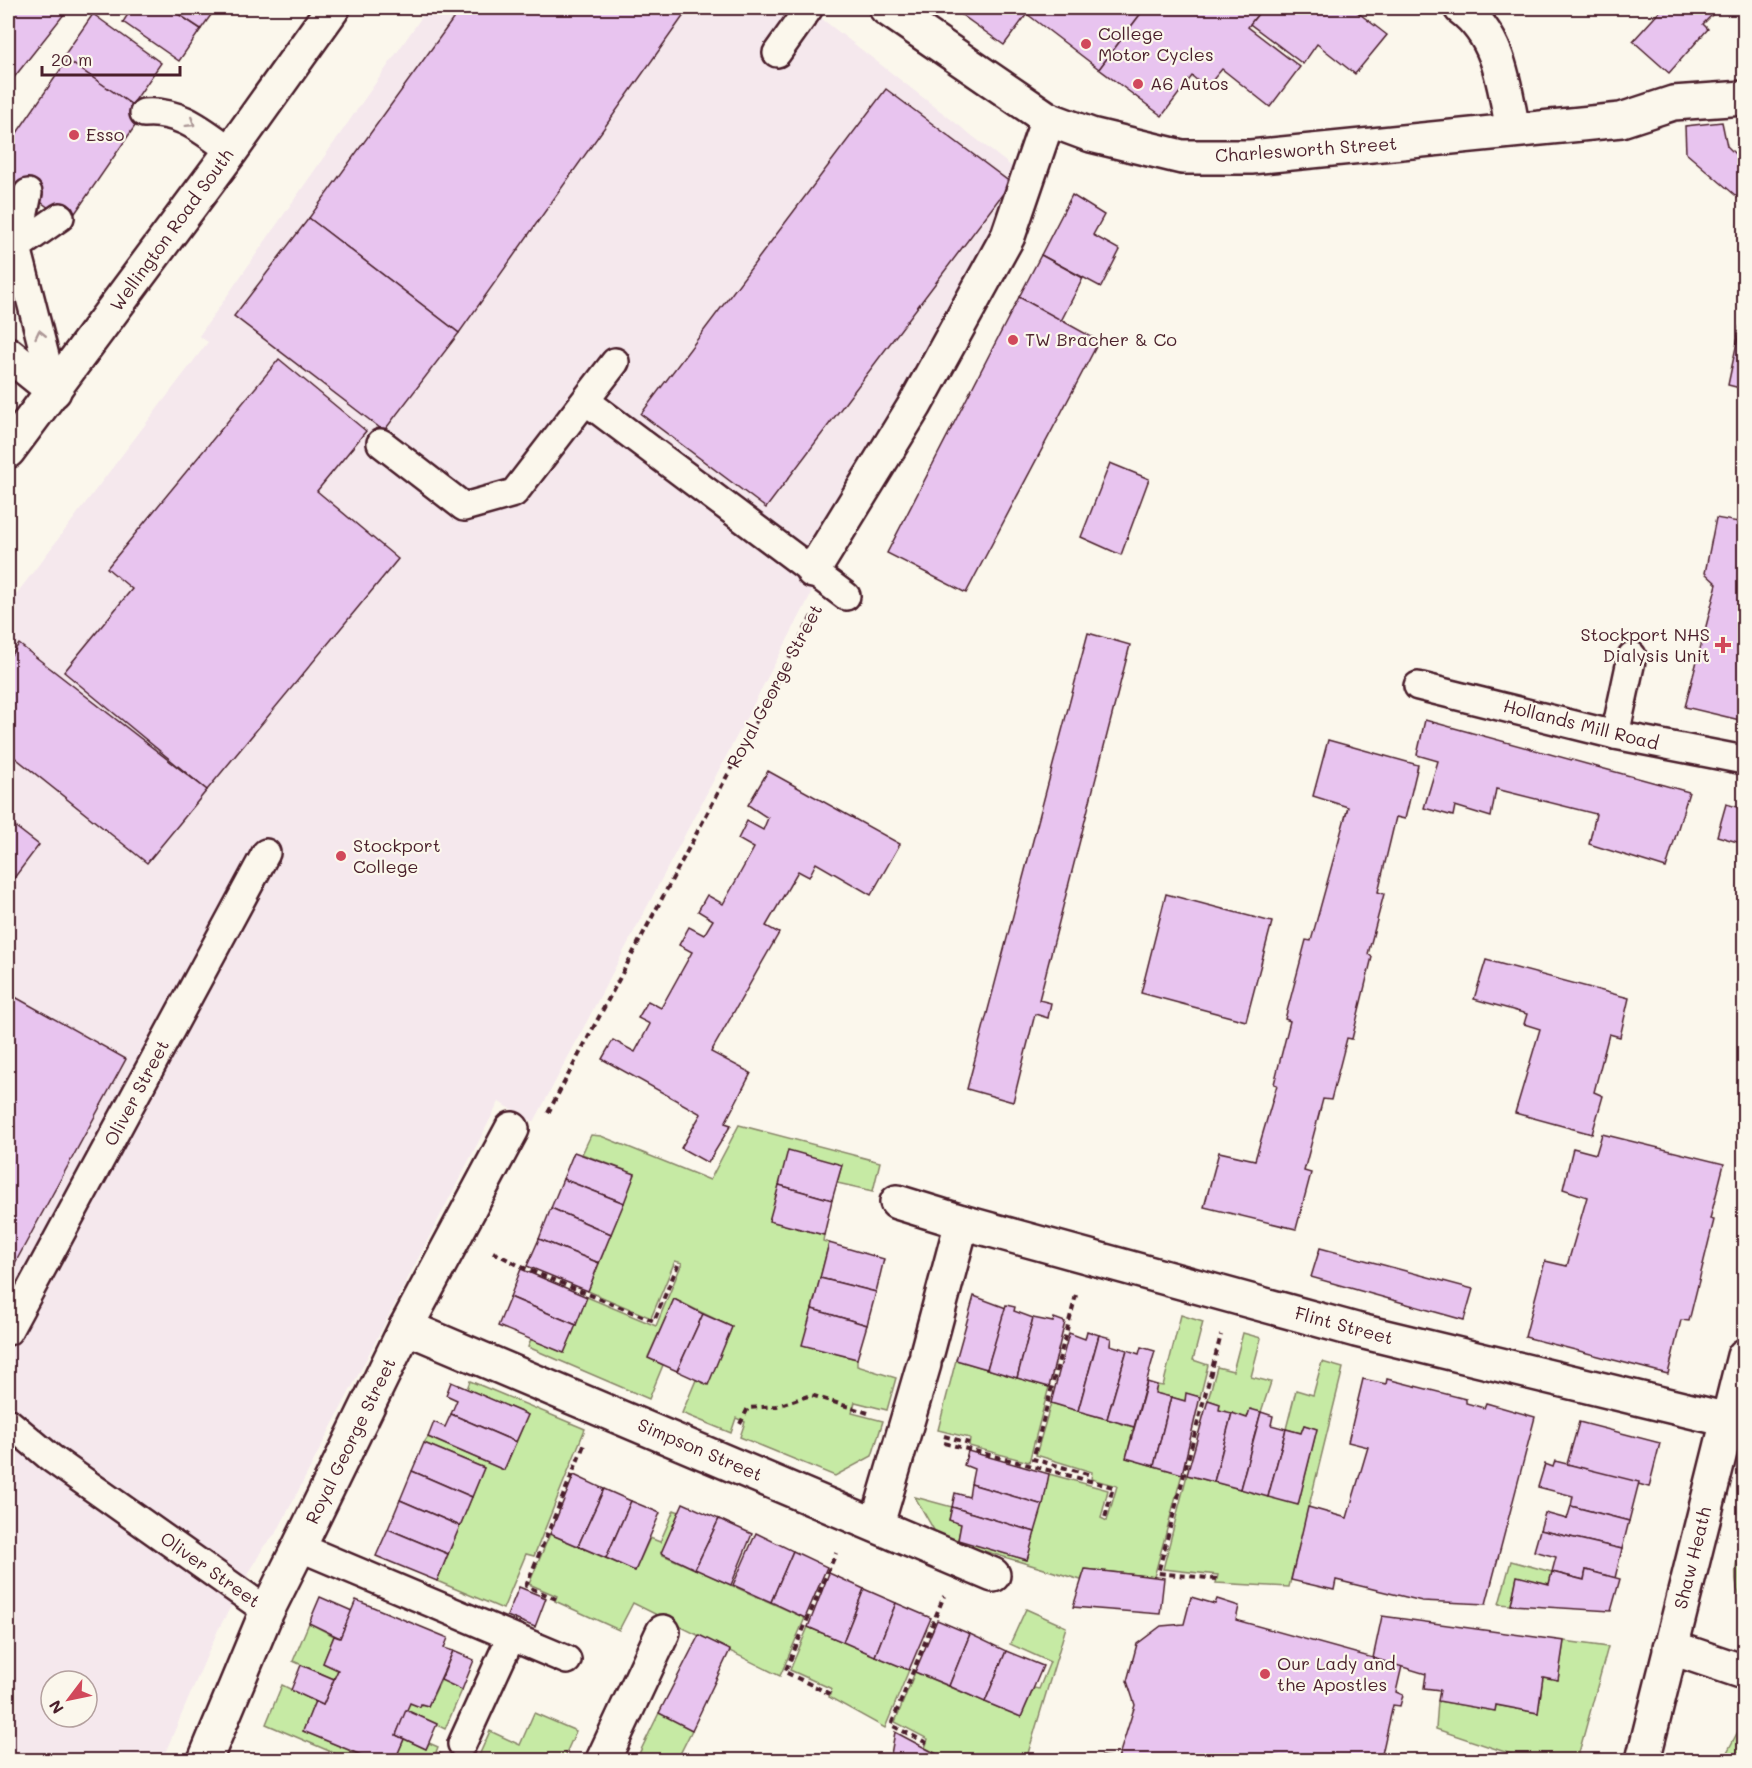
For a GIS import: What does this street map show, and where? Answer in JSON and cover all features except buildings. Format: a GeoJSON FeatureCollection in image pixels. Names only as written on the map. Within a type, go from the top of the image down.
{"type":"FeatureCollection","features":[{"type":"Feature","properties":{"kind":"main road","name":"Wellington Road South"},"geometry":{"type":"LineString","coordinates":[[8,451],[231,151],[333,8]]}},
{"type":"Feature","properties":{"kind":"main road","name":"Charlesworth Street"},"geometry":{"type":"LineString","coordinates":[[886,8],[1048,119],[1091,135],[1182,157],[1251,157],[1621,120],[1673,104],[1742,98]]}},
{"type":"Feature","properties":{"kind":"main road"},"geometry":{"type":"LineString","coordinates":[[1461,8],[1486,32],[1495,48],[1513,130]]}},
{"type":"Feature","properties":{"kind":"main road"},"geometry":{"type":"LineString","coordinates":[[813,571],[915,405],[1008,236],[1048,119]]}},
{"type":"Feature","properties":{"kind":"main road"},"geometry":{"type":"LineString","coordinates":[[8,354],[54,391]]}},
{"type":"Feature","properties":{"kind":"main road","name":"Royal George Street"},"geometry":{"type":"LineString","coordinates":[[205,1761],[267,1611],[406,1327],[527,1126]]}},
{"type":"Feature","properties":{"kind":"main road","name":"Flint Street"},"geometry":{"type":"LineString","coordinates":[[897,1202],[962,1222],[1356,1330],[1728,1420]]}},
{"type":"Feature","properties":{"kind":"main road"},"geometry":{"type":"LineString","coordinates":[[865,1519],[907,1429],[962,1222]]}},
{"type":"Feature","properties":{"kind":"main road","name":"Simpson Street"},"geometry":{"type":"LineString","coordinates":[[406,1327],[993,1575]]}},
{"type":"Feature","properties":{"kind":"main road","name":"Shaw Heath"},"geometry":{"type":"LineString","coordinates":[[1643,1761],[1744,1356]]}},
{"type":"Feature","properties":{"kind":"main road"},"geometry":{"type":"LineString","coordinates":[[603,1761],[663,1632]]}},
{"type":"Feature","properties":{"kind":"main road"},"geometry":{"type":"LineString","coordinates":[[1670,1647],[1744,1672]]}},
{"type":"Feature","properties":{"kind":"lane"},"geometry":{"type":"LineString","coordinates":[[777,52],[809,8]]}},
{"type":"Feature","properties":{"kind":"lane"},"geometry":{"type":"LineString","coordinates":[[144,113],[162,111],[178,116],[231,151]]}},
{"type":"Feature","properties":{"kind":"lane"},"geometry":{"type":"LineString","coordinates":[[17,247],[28,193]]}},
{"type":"Feature","properties":{"kind":"lane"},"geometry":{"type":"LineString","coordinates":[[8,212],[54,391]]}},
{"type":"Feature","properties":{"kind":"lane"},"geometry":{"type":"LineString","coordinates":[[17,247],[60,217]]}},
{"type":"Feature","properties":{"kind":"lane"},"geometry":{"type":"LineString","coordinates":[[381,443],[464,507],[514,493],[615,362]]}},
{"type":"Feature","properties":{"kind":"lane"},"geometry":{"type":"LineString","coordinates":[[586,401],[846,596]]}},
{"type":"Feature","properties":{"kind":"lane"},"geometry":{"type":"LineString","coordinates":[[1615,735],[1632,656]]}},
{"type":"Feature","properties":{"kind":"lane","name":"Hollands Mill Road"},"geometry":{"type":"LineString","coordinates":[[1418,686],[1615,735],[1744,760]]}},
{"type":"Feature","properties":{"kind":"lane","name":"Oliver Street"},"geometry":{"type":"LineString","coordinates":[[8,1331],[266,853]]}},
{"type":"Feature","properties":{"kind":"lane","name":"Oliver Street"},"geometry":{"type":"LineString","coordinates":[[8,1422],[51,1458],[267,1611]]}},
{"type":"Feature","properties":{"kind":"lane"},"geometry":{"type":"LineString","coordinates":[[298,1546],[567,1660]]}},
{"type":"Feature","properties":{"kind":"lane"},"geometry":{"type":"LineString","coordinates":[[462,1744],[511,1637]]}},
{"type":"Feature","properties":{"kind":"path","name":"Royal George Street"},"geometry":{"type":"LineString","coordinates":[[527,1126],[822,598],[813,571]]}},
{"type":"Feature","properties":{"kind":"path"},"geometry":{"type":"LineString","coordinates":[[487,1249],[522,1267],[654,1321],[678,1265]]}},
{"type":"Feature","properties":{"kind":"path"},"geometry":{"type":"LineString","coordinates":[[1086,1256],[1033,1459],[1092,1475]]}},
{"type":"Feature","properties":{"kind":"path"},"geometry":{"type":"LineString","coordinates":[[1217,1579],[1158,1573],[1231,1296]]}},
{"type":"Feature","properties":{"kind":"path"},"geometry":{"type":"LineString","coordinates":[[725,1461],[748,1408],[777,1406],[811,1395],[907,1429],[1113,1487],[1105,1518]]}},
{"type":"Feature","properties":{"kind":"path"},"geometry":{"type":"LineString","coordinates":[[556,1599],[526,1586],[599,1408]]}},
{"type":"Feature","properties":{"kind":"path"},"geometry":{"type":"LineString","coordinates":[[830,1694],[785,1672],[865,1519]]}},
{"type":"Feature","properties":{"kind":"path"},"geometry":{"type":"LineString","coordinates":[[927,1743],[891,1725],[958,1560]]}},
{"type":"Feature","properties":{"kind":"shaded area","name":"Stockport College"},"geometry":{"type":"Polygon","coordinates":[[[428,8],[808,8],[1020,173],[803,610],[534,1122],[499,1102],[277,1532],[264,1546],[218,1630],[162,1760],[8,1760],[8,605],[208,342],[199,336],[428,8]]]}},
{"type":"Feature","properties":{"kind":"green space"},"geometry":{"type":"Polygon","coordinates":[[[739,1125],[880,1162],[873,1191],[837,1183],[842,1165],[770,1221],[824,1235],[823,1241],[829,1243],[803,1345],[857,1359],[857,1366],[896,1378],[887,1410],[855,1402],[852,1413],[883,1421],[872,1456],[835,1476],[740,1437],[745,1422],[736,1418],[731,1433],[682,1413],[696,1380],[708,1384],[732,1327],[674,1299],[648,1357],[663,1365],[649,1399],[528,1347],[531,1339],[564,1353],[587,1297],[656,1326],[682,1263],[675,1261],[651,1318],[588,1291],[635,1174],[582,1154],[591,1135],[601,1136],[710,1180],[739,1125]]]}},
{"type":"Feature","properties":{"kind":"green space"},"geometry":{"type":"Polygon","coordinates":[[[1181,1315],[1203,1322],[1193,1360],[1208,1365],[1200,1397],[1187,1394],[1185,1401],[1155,1393],[1157,1385],[1163,1386],[1181,1315]]]}},
{"type":"Feature","properties":{"kind":"green space"},"geometry":{"type":"Polygon","coordinates":[[[1243,1333],[1261,1338],[1251,1377],[1271,1382],[1261,1412],[1250,1410],[1247,1418],[1219,1410],[1220,1404],[1208,1400],[1217,1367],[1233,1371],[1243,1333]]]}},
{"type":"Feature","properties":{"kind":"green space"},"geometry":{"type":"Polygon","coordinates":[[[956,1360],[1049,1387],[1029,1462],[969,1446],[970,1438],[938,1430],[956,1360]]]}},
{"type":"Feature","properties":{"kind":"green space"},"geometry":{"type":"Polygon","coordinates":[[[1322,1362],[1343,1368],[1289,1587],[1216,1583],[1218,1575],[1163,1569],[1187,1475],[1298,1504],[1317,1429],[1304,1425],[1301,1433],[1286,1429],[1296,1390],[1313,1395],[1322,1362]]]}},
{"type":"Feature","properties":{"kind":"green space"},"geometry":{"type":"Polygon","coordinates":[[[470,1381],[585,1429],[534,1556],[526,1554],[503,1609],[437,1581],[484,1468],[424,1443],[428,1437],[504,1470],[528,1415],[467,1389],[470,1381]]]}},
{"type":"Feature","properties":{"kind":"green space"},"geometry":{"type":"Polygon","coordinates":[[[1051,1403],[1134,1427],[1126,1458],[1182,1474],[1154,1577],[1086,1569],[1081,1580],[938,1537],[915,1497],[952,1507],[949,1520],[961,1524],[958,1540],[1027,1560],[1049,1474],[1108,1490],[1101,1518],[1107,1521],[1117,1486],[1091,1479],[1092,1472],[1036,1455],[1051,1403]]]}},
{"type":"Feature","properties":{"kind":"green space"},"geometry":{"type":"Polygon","coordinates":[[[674,1510],[679,1512],[661,1554],[805,1618],[780,1676],[633,1603],[619,1630],[555,1601],[557,1596],[529,1584],[550,1534],[635,1571],[650,1538],[660,1542],[674,1510]]]}},
{"type":"Feature","properties":{"kind":"green space"},"geometry":{"type":"Polygon","coordinates":[[[1744,1528],[1743,1605],[1736,1586],[1736,1566],[1744,1528]]]}},
{"type":"Feature","properties":{"kind":"green space"},"geometry":{"type":"Polygon","coordinates":[[[1511,1561],[1552,1572],[1549,1584],[1517,1577],[1511,1605],[1499,1604],[1511,1561]]]}},
{"type":"Feature","properties":{"kind":"green space"},"geometry":{"type":"Polygon","coordinates":[[[1026,1609],[1066,1627],[1026,1760],[950,1760],[925,1748],[928,1739],[895,1722],[915,1672],[1021,1717],[1034,1688],[1039,1689],[1050,1662],[1010,1644],[1026,1609]]]}},
{"type":"Feature","properties":{"kind":"green space"},"geometry":{"type":"Polygon","coordinates":[[[309,1623],[334,1636],[323,1663],[338,1670],[334,1679],[293,1661],[309,1623]]]}},
{"type":"Feature","properties":{"kind":"green space"},"geometry":{"type":"Polygon","coordinates":[[[808,1627],[909,1670],[885,1728],[829,1697],[832,1689],[790,1670],[808,1627]]]}},
{"type":"Feature","properties":{"kind":"green space"},"geometry":{"type":"Polygon","coordinates":[[[1564,1641],[1608,1647],[1577,1760],[1529,1760],[1436,1729],[1438,1701],[1495,1711],[1496,1705],[1538,1713],[1543,1677],[1558,1679],[1564,1641]]]}},
{"type":"Feature","properties":{"kind":"green space"},"geometry":{"type":"Polygon","coordinates":[[[441,1680],[462,1690],[445,1729],[406,1710],[410,1703],[420,1707],[421,1704],[428,1706],[441,1680]]]}},
{"type":"Feature","properties":{"kind":"green space"},"geometry":{"type":"Polygon","coordinates":[[[282,1685],[315,1701],[303,1731],[373,1760],[350,1760],[266,1724],[282,1685]]]}},
{"type":"Feature","properties":{"kind":"green space"},"geometry":{"type":"Polygon","coordinates":[[[534,1713],[576,1731],[563,1760],[477,1760],[490,1731],[520,1745],[534,1713]]]}},
{"type":"Feature","properties":{"kind":"green space"},"geometry":{"type":"Polygon","coordinates":[[[659,1713],[692,1730],[677,1760],[636,1760],[659,1713]]]}},
{"type":"Feature","properties":{"kind":"green space"},"geometry":{"type":"Polygon","coordinates":[[[1744,1720],[1744,1760],[1723,1760],[1744,1720]]]}},
{"type":"Feature","properties":{"kind":"green space"},"geometry":{"type":"Polygon","coordinates":[[[404,1739],[426,1749],[429,1743],[438,1747],[436,1752],[457,1760],[395,1760],[404,1739]]]}},
{"type":"Feature","properties":{"kind":"place","name":"College Motor Cycles"},"geometry":{"type":"Point","coordinates":[1086,44]}},
{"type":"Feature","properties":{"kind":"place","name":"A6 Autos"},"geometry":{"type":"Point","coordinates":[1138,84]}},
{"type":"Feature","properties":{"kind":"place","name":"Esso"},"geometry":{"type":"Point","coordinates":[74,135]}},
{"type":"Feature","properties":{"kind":"place","name":"TW Bracher & Co"},"geometry":{"type":"Point","coordinates":[1013,340]}},
{"type":"Feature","properties":{"kind":"place","name":"Stockport NHS Dialysis Unit"},"geometry":{"type":"Point","coordinates":[1723,645]}},
{"type":"Feature","properties":{"kind":"place","name":"Stockport College"},"geometry":{"type":"Point","coordinates":[341,856]}},
{"type":"Feature","properties":{"kind":"place","name":"Our Lady and the Apostles"},"geometry":{"type":"Point","coordinates":[1265,1674]}}]}
